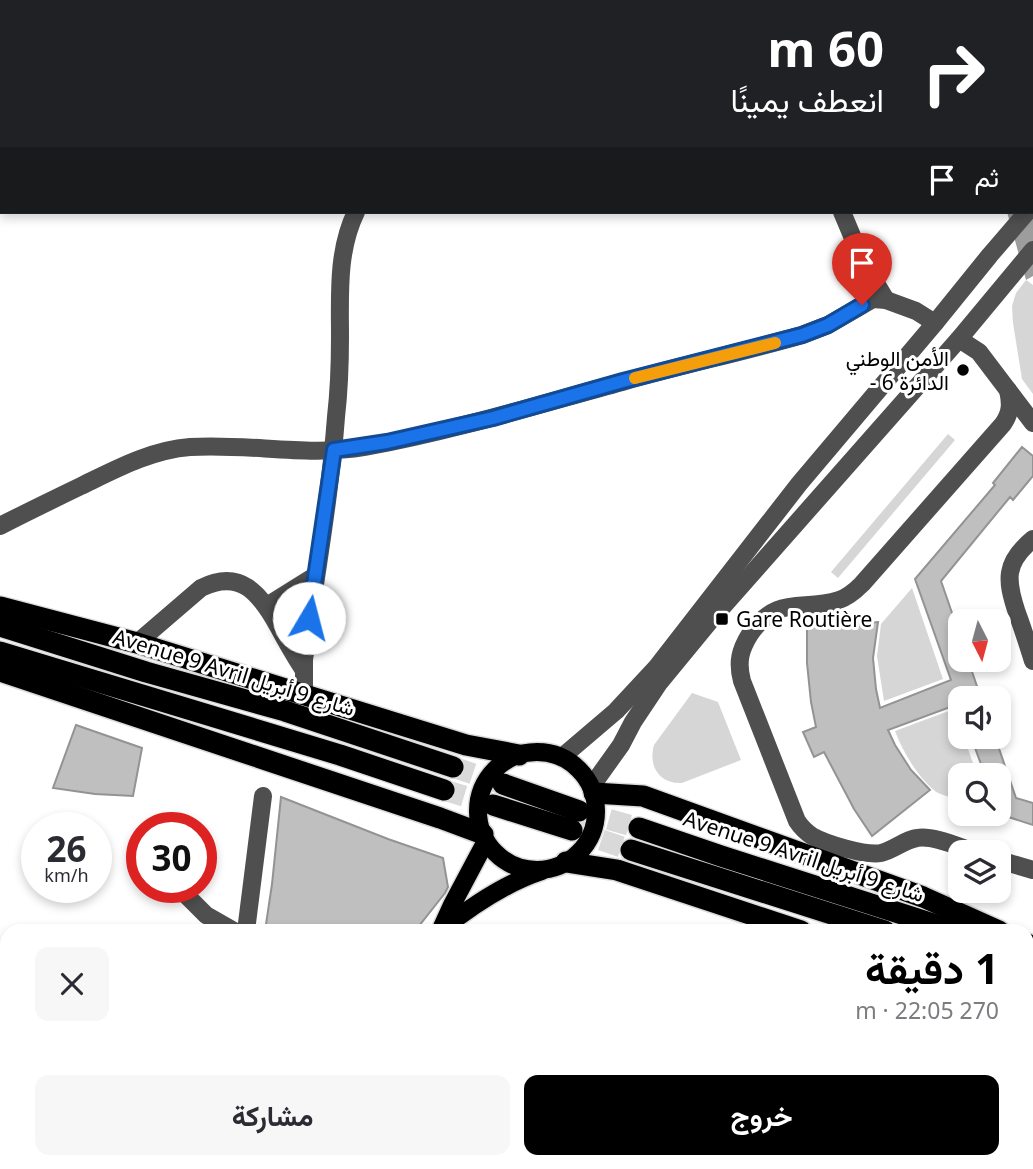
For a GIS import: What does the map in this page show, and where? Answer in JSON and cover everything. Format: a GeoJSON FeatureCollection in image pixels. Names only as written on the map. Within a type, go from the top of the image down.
{"type":"FeatureCollection","features":[{"type":"Feature","properties":{"kind":"highway"},"geometry":{"type":"LineString","coordinates":[[0,607],[137,643],[466,745],[519,755]]}},
{"type":"Feature","properties":{"kind":"highway","name":"Avenue 9 Avril شارع 9 أبريل"},"geometry":{"type":"LineString","coordinates":[[0,626],[146,672],[285,711],[453,767]]}},
{"type":"Feature","properties":{"kind":"highway"},"geometry":{"type":"LineString","coordinates":[[0,652],[340,755],[444,790]]}},
{"type":"Feature","properties":{"kind":"highway"},"geometry":{"type":"LineString","coordinates":[[0,671],[440,818],[484,837]]}},
{"type":"Feature","properties":{"kind":"highway"},"geometry":{"type":"LineString","coordinates":[[493,805],[575,821],[503,784]]}},
{"type":"Feature","properties":{"kind":"highway"},"geometry":{"type":"LineString","coordinates":[[592,790],[643,796],[923,897],[983,924]]}},
{"type":"Feature","properties":{"kind":"highway","name":"Avenue 9 Avril شارع 9 أبريل"},"geometry":{"type":"LineString","coordinates":[[639,828],[933,924]]}},
{"type":"Feature","properties":{"kind":"highway"},"geometry":{"type":"LineString","coordinates":[[631,850],[863,924]]}},
{"type":"Feature","properties":{"kind":"highway"},"geometry":{"type":"LineString","coordinates":[[558,865],[617,870],[780,924]]}},
{"type":"Feature","properties":{"kind":"main road"},"geometry":{"type":"LineString","coordinates":[[450,924],[495,893],[529,875],[558,865],[578,854],[591,835],[596,812],[592,790],[584,775],[574,765],[562,757],[548,753],[533,752],[508,759],[491,774],[480,795],[479,819],[484,837],[499,855],[515,865],[558,865]]}},
{"type":"Feature","properties":{"kind":"main road"},"geometry":{"type":"LineString","coordinates":[[443,924],[484,837]]}},
{"type":"Feature","properties":{"kind":"street"},"geometry":{"type":"LineString","coordinates":[[304,695],[303,669],[334,450],[341,272],[347,231],[355,214]]}},
{"type":"Feature","properties":{"kind":"street"},"geometry":{"type":"LineString","coordinates":[[843,214],[863,262],[886,300]]}},
{"type":"Feature","properties":{"kind":"street"},"geometry":{"type":"LineString","coordinates":[[562,757],[615,711],[656,668],[799,484],[1025,214]]}},
{"type":"Feature","properties":{"kind":"street"},"geometry":{"type":"LineString","coordinates":[[592,790],[659,683],[1033,250]]}},
{"type":"Feature","properties":{"kind":"street"},"geometry":{"type":"LineString","coordinates":[[0,526],[117,468],[147,455],[170,449],[211,447],[334,450],[387,442],[493,418],[802,335],[828,325],[873,299],[886,300],[916,311],[935,323]]}},
{"type":"Feature","properties":{"kind":"street"},"geometry":{"type":"LineString","coordinates":[[958,339],[979,352],[1033,423]]}},
{"type":"Feature","properties":{"kind":"street"},"geometry":{"type":"LineString","coordinates":[[948,844],[929,838],[917,838],[881,853],[868,853],[828,843],[803,830],[797,821],[739,668],[743,645],[758,623],[773,611],[842,599],[862,584],[1003,424],[1011,404],[1008,390]]}},
{"type":"Feature","properties":{"kind":"street"},"geometry":{"type":"LineString","coordinates":[[1033,539],[1014,558],[1009,579],[1033,661]]}},
{"type":"Feature","properties":{"kind":"street"},"geometry":{"type":"LineString","coordinates":[[267,606],[315,576]]}},
{"type":"Feature","properties":{"kind":"street"},"geometry":{"type":"LineString","coordinates":[[137,643],[201,588],[228,581],[249,587],[257,594],[267,606],[303,669]]}},
{"type":"Feature","properties":{"kind":"street"},"geometry":{"type":"LineString","coordinates":[[247,924],[263,796]]}},
{"type":"Feature","properties":{"kind":"street"},"geometry":{"type":"LineString","coordinates":[[1011,864],[1033,870]]}},
{"type":"Feature","properties":{"kind":"street"},"geometry":{"type":"LineString","coordinates":[[194,903],[206,915],[222,924]]}},
{"type":"Feature","properties":{"kind":"shaded area"},"geometry":{"type":"Polygon","coordinates":[[[1008,214],[1033,214],[1033,276],[1026,280],[1008,214]]]}},
{"type":"Feature","properties":{"kind":"shaded area"},"geometry":{"type":"Polygon","coordinates":[[[1026,280],[1033,285],[1033,394],[1022,379],[1013,323],[1012,306],[1016,293],[1026,280]]]}},
{"type":"Feature","properties":{"kind":"shaded area"},"geometry":{"type":"Polygon","coordinates":[[[948,434],[955,440],[838,578],[831,572],[948,434]]]}},
{"type":"Feature","properties":{"kind":"shaded area"},"geometry":{"type":"Polygon","coordinates":[[[912,588],[943,679],[884,701],[877,656],[881,624],[912,588]]]}},
{"type":"Feature","properties":{"kind":"shaded area"},"geometry":{"type":"Polygon","coordinates":[[[692,693],[718,702],[741,760],[682,783],[674,783],[661,777],[654,767],[654,745],[692,693]]]}},
{"type":"Feature","properties":{"kind":"shaded area"},"geometry":{"type":"Polygon","coordinates":[[[948,711],[948,749],[968,749],[973,763],[948,763],[948,796],[940,794],[928,785],[911,763],[895,731],[948,711]]]}},
{"type":"Feature","properties":{"kind":"building"},"geometry":{"type":"Polygon","coordinates":[[[1022,447],[1033,456],[1033,476],[1013,500],[1010,497],[941,581],[951,609],[948,609],[948,672],[915,579],[995,485],[993,483],[1022,447]]]}},
{"type":"Feature","properties":{"kind":"building"},"geometry":{"type":"Polygon","coordinates":[[[878,622],[873,658],[880,708],[951,680],[948,672],[972,672],[977,686],[948,686],[948,708],[888,730],[911,770],[930,790],[872,836],[854,809],[824,752],[814,757],[803,732],[816,727],[807,663],[807,627],[878,622]]]}},
{"type":"Feature","properties":{"kind":"building"},"geometry":{"type":"Polygon","coordinates":[[[76,725],[142,748],[133,796],[53,788],[76,725]]]}},
{"type":"Feature","properties":{"kind":"building"},"geometry":{"type":"Polygon","coordinates":[[[975,749],[999,749],[1004,763],[981,763],[975,749]]]}},
{"type":"Feature","properties":{"kind":"building"},"geometry":{"type":"Polygon","coordinates":[[[1011,783],[1016,798],[1033,803],[1033,825],[1011,818],[1011,783]]]}},
{"type":"Feature","properties":{"kind":"building"},"geometry":{"type":"Polygon","coordinates":[[[281,797],[443,858],[448,887],[421,924],[266,924],[281,797]]]}},
{"type":"Feature","properties":{"kind":"tunnel"},"geometry":{"type":"LineString","coordinates":[[453,767],[503,784]]}},
{"type":"Feature","properties":{"kind":"tunnel"},"geometry":{"type":"LineString","coordinates":[[444,790],[493,805]]}},
{"type":"Feature","properties":{"kind":"tunnel"},"geometry":{"type":"LineString","coordinates":[[579,811],[639,828]]}},
{"type":"Feature","properties":{"kind":"tunnel"},"geometry":{"type":"LineString","coordinates":[[572,830],[631,850]]}},
{"type":"Feature","properties":{"kind":"slow traffic"},"geometry":{"type":"LineString","coordinates":[[635,378],[775,343]]}},
{"type":"Feature","properties":{"kind":"place","name":"الأمن الوطني - الدائرة 6"},"geometry":{"type":"Point","coordinates":[963,370]}},
{"type":"Feature","properties":{"kind":"place","name":"Gare Routière"},"geometry":{"type":"Point","coordinates":[722,619]}},
{"type":"Feature","properties":{"kind":"route"},"geometry":{"type":"LineString","coordinates":[[309,618],[334,450],[387,442],[493,418],[802,335],[828,325],[862,305]]}}]}
